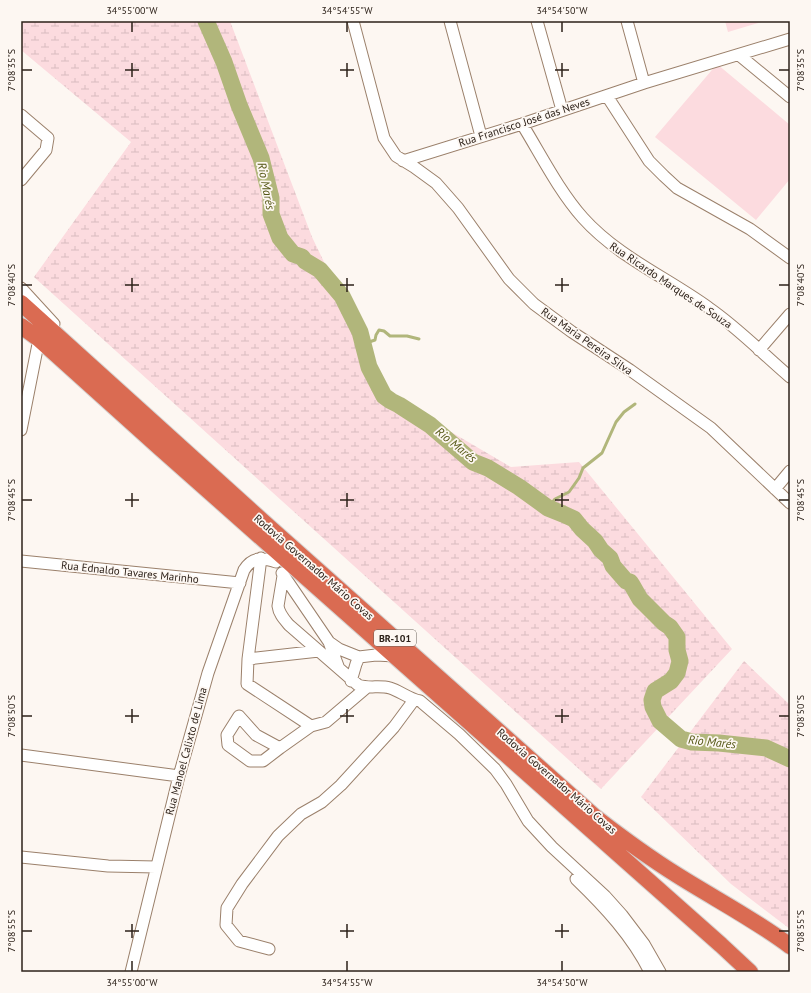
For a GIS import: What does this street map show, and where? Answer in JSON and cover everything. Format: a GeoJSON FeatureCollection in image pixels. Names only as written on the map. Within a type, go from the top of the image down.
{"type":"FeatureCollection","features":[{"type":"Feature","properties":{"kind":"highway","name":"Rodovia Governador Mário Covas"},"geometry":{"type":"LineString","coordinates":[[21,303],[259,518],[595,816],[648,856],[742,914],[790,946]]}},
{"type":"Feature","properties":{"kind":"highway","name":"Rodovia Governador Mário Covas"},"geometry":{"type":"LineString","coordinates":[[21,326],[39,339],[259,536],[716,940],[750,972]]}},
{"type":"Feature","properties":{"kind":"street"},"geometry":{"type":"LineString","coordinates":[[353,21],[384,138],[396,156],[403,161]]}},
{"type":"Feature","properties":{"kind":"street"},"geometry":{"type":"LineString","coordinates":[[450,21],[481,136]]}},
{"type":"Feature","properties":{"kind":"street"},"geometry":{"type":"LineString","coordinates":[[537,21],[562,110]]}},
{"type":"Feature","properties":{"kind":"street"},"geometry":{"type":"LineString","coordinates":[[627,21],[644,84]]}},
{"type":"Feature","properties":{"kind":"street","name":"Rua Francisco José das Neves"},"geometry":{"type":"LineString","coordinates":[[403,161],[644,84],[790,40]]}},
{"type":"Feature","properties":{"kind":"street"},"geometry":{"type":"LineString","coordinates":[[739,55],[790,97]]}},
{"type":"Feature","properties":{"kind":"street"},"geometry":{"type":"LineString","coordinates":[[607,96],[646,155],[664,176],[677,188],[750,229],[790,257]]}},
{"type":"Feature","properties":{"kind":"street"},"geometry":{"type":"LineString","coordinates":[[21,115],[48,138],[46,150],[21,180]]}},
{"type":"Feature","properties":{"kind":"street","name":"Rua Ricardo Marques de Souza"},"geometry":{"type":"LineString","coordinates":[[522,124],[565,194],[583,218],[598,233],[618,250],[679,287],[710,308],[790,377]]}},
{"type":"Feature","properties":{"kind":"street","name":"Rua Maria Pereira Silva"},"geometry":{"type":"LineString","coordinates":[[403,161],[436,183],[458,208],[509,279],[534,304],[711,428],[790,503]]}},
{"type":"Feature","properties":{"kind":"street"},"geometry":{"type":"LineString","coordinates":[[21,288],[93,367]]}},
{"type":"Feature","properties":{"kind":"street"},"geometry":{"type":"LineString","coordinates":[[759,350],[790,314]]}},
{"type":"Feature","properties":{"kind":"street"},"geometry":{"type":"LineString","coordinates":[[21,430],[39,339]]}},
{"type":"Feature","properties":{"kind":"street"},"geometry":{"type":"LineString","coordinates":[[775,489],[790,471]]}},
{"type":"Feature","properties":{"kind":"street"},"geometry":{"type":"LineString","coordinates":[[259,536],[276,562],[283,576],[329,642],[339,668]]}},
{"type":"Feature","properties":{"kind":"street"},"geometry":{"type":"LineString","coordinates":[[276,562],[261,558],[248,659],[247,684],[311,726]]}},
{"type":"Feature","properties":{"kind":"street","name":"Rua Manoel Calixto de Lima"},"geometry":{"type":"LineString","coordinates":[[131,972],[179,776],[208,673],[244,570],[247,565],[256,559],[261,558]]}},
{"type":"Feature","properties":{"kind":"street","name":"Rua Ednaldo Tavares Marinho"},"geometry":{"type":"LineString","coordinates":[[21,561],[240,583]]}},
{"type":"Feature","properties":{"kind":"street"},"geometry":{"type":"LineString","coordinates":[[283,576],[278,611],[289,625],[339,668],[351,681],[366,688],[390,688],[414,700],[420,701],[483,756],[506,784],[528,821],[538,833],[618,910],[644,944],[660,972]]}},
{"type":"Feature","properties":{"kind":"street"},"geometry":{"type":"LineString","coordinates":[[329,642],[339,649],[359,657],[376,655],[395,656]]}},
{"type":"Feature","properties":{"kind":"street"},"geometry":{"type":"LineString","coordinates":[[248,659],[319,651]]}},
{"type":"Feature","properties":{"kind":"street"},"geometry":{"type":"LineString","coordinates":[[351,681],[359,657]]}},
{"type":"Feature","properties":{"kind":"street"},"geometry":{"type":"LineString","coordinates":[[280,748],[256,735],[239,716],[227,735],[228,745],[250,761],[263,761],[311,726],[326,722],[366,688]]}},
{"type":"Feature","properties":{"kind":"street"},"geometry":{"type":"LineString","coordinates":[[269,949],[239,941],[226,925],[227,908],[242,884],[278,836],[301,814],[322,802],[341,785],[394,727],[414,700]]}},
{"type":"Feature","properties":{"kind":"street"},"geometry":{"type":"LineString","coordinates":[[414,700],[417,705],[490,770],[504,789],[525,831],[594,896],[617,921],[634,943],[650,972]]}},
{"type":"Feature","properties":{"kind":"street"},"geometry":{"type":"LineString","coordinates":[[21,755],[179,776]]}},
{"type":"Feature","properties":{"kind":"street"},"geometry":{"type":"LineString","coordinates":[[21,857],[108,866],[156,867]]}},
{"type":"Feature","properties":{"kind":"green space"},"geometry":{"type":"Polygon","coordinates":[[[21,21],[230,21],[312,237],[388,395],[511,467],[579,462],[732,649],[601,789],[34,277],[131,142],[21,50],[21,21]]]}},
{"type":"Feature","properties":{"kind":"green space"},"geometry":{"type":"Polygon","coordinates":[[[725,21],[765,21],[728,32],[725,21]]]}},
{"type":"Feature","properties":{"kind":"green space"},"geometry":{"type":"Polygon","coordinates":[[[717,64],[790,125],[790,179],[756,220],[655,137],[717,64]]]}},
{"type":"Feature","properties":{"kind":"green space"},"geometry":{"type":"Polygon","coordinates":[[[744,661],[790,705],[790,929],[731,884],[641,797],[744,661]]]}},
{"type":"Feature","properties":{"kind":"waterway","name":"Rio Marés"},"geometry":{"type":"LineString","coordinates":[[206,21],[224,62],[239,105],[261,158],[271,198],[271,214],[280,238],[293,254],[302,257],[305,261],[320,270],[342,296],[360,332],[369,367],[384,396],[430,425],[473,462],[488,468],[519,487],[548,508],[574,519],[610,558],[613,566],[626,581],[630,582],[640,599],[670,627],[677,637],[677,650],[680,661],[677,673],[671,681],[655,691],[652,700],[653,707],[660,721],[681,739],[692,742],[766,748],[790,759]]}},
{"type":"Feature","properties":{"kind":"waterway"},"geometry":{"type":"LineString","coordinates":[[363,344],[375,340],[379,330],[384,331],[390,336],[407,336],[419,339]]}},
{"type":"Feature","properties":{"kind":"waterway"},"geometry":{"type":"LineString","coordinates":[[552,510],[552,503],[555,499],[569,492],[579,478],[583,468],[602,453],[616,422],[624,412],[635,404]]}}]}
